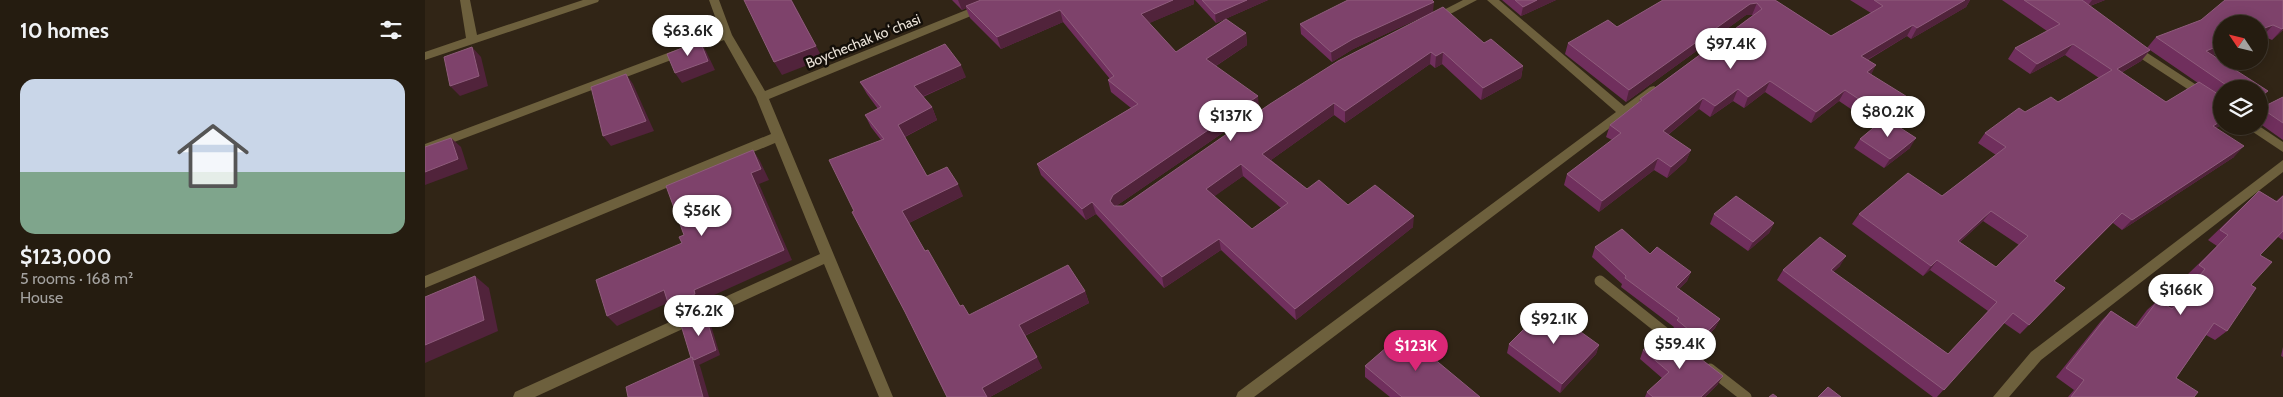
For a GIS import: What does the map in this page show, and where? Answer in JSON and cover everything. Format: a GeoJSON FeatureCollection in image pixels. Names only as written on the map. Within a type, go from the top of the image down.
{"type":"FeatureCollection","features":[{"type":"Feature","properties":{"kind":"street"},"geometry":{"type":"LineString","coordinates":[[465,0],[472,40]]}},
{"type":"Feature","properties":{"kind":"street"},"geometry":{"type":"LineString","coordinates":[[425,56],[594,0]]}},
{"type":"Feature","properties":{"kind":"street"},"geometry":{"type":"LineString","coordinates":[[714,0],[727,35],[763,96],[887,397]]}},
{"type":"Feature","properties":{"kind":"street","name":"Boychechak koʻchasi"},"geometry":{"type":"LineString","coordinates":[[763,96],[1001,0]]}},
{"type":"Feature","properties":{"kind":"street"},"geometry":{"type":"LineString","coordinates":[[1419,25],[1471,0]]}},
{"type":"Feature","properties":{"kind":"street"},"geometry":{"type":"LineString","coordinates":[[1492,0],[1623,112]]}},
{"type":"Feature","properties":{"kind":"street"},"geometry":{"type":"LineString","coordinates":[[425,149],[727,35]]}},
{"type":"Feature","properties":{"kind":"street"},"geometry":{"type":"LineString","coordinates":[[2121,39],[2213,102]]}},
{"type":"Feature","properties":{"kind":"street"},"geometry":{"type":"LineString","coordinates":[[1243,397],[1663,83]]}},
{"type":"Feature","properties":{"kind":"street"},"geometry":{"type":"LineString","coordinates":[[2264,135],[2283,148]]}},
{"type":"Feature","properties":{"kind":"street"},"geometry":{"type":"LineString","coordinates":[[425,282],[779,136]]}},
{"type":"Feature","properties":{"kind":"street"},"geometry":{"type":"LineString","coordinates":[[2000,397],[2036,356],[2283,165]]}},
{"type":"Feature","properties":{"kind":"street"},"geometry":{"type":"LineString","coordinates":[[519,397],[828,256]]}},
{"type":"Feature","properties":{"kind":"lane"},"geometry":{"type":"LineString","coordinates":[[1600,281],[1685,348]]}},
{"type":"Feature","properties":{"kind":"lane"},"geometry":{"type":"LineString","coordinates":[[1700,360],[1746,397]]}},
{"type":"Feature","properties":{"kind":"building"},"geometry":{"type":"Polygon","coordinates":[[[744,0],[791,0],[816,46],[774,62],[744,0]]]}},
{"type":"Feature","properties":{"kind":"building"},"geometry":{"type":"Polygon","coordinates":[[[981,0],[1173,0],[1141,14],[1176,52],[1226,19],[1246,33],[1206,59],[1258,96],[1113,195],[1110,201],[1114,206],[1123,206],[1270,104],[1338,61],[1443,7],[1484,43],[1491,39],[1523,66],[1483,88],[1443,52],[1436,56],[1431,52],[1345,111],[1334,103],[1262,154],[1307,189],[1319,180],[1348,205],[1375,185],[1414,216],[1295,309],[1219,239],[1162,277],[1092,202],[1082,209],[1037,164],[1138,104],[1108,80],[1114,76],[1060,10],[997,37],[966,6],[981,0]],[[1241,164],[1206,189],[1252,229],[1288,203],[1241,164]]]}},
{"type":"Feature","properties":{"kind":"building"},"geometry":{"type":"Polygon","coordinates":[[[1202,0],[1247,0],[1215,14],[1202,0]]]}},
{"type":"Feature","properties":{"kind":"building"},"geometry":{"type":"Polygon","coordinates":[[[1348,0],[1432,0],[1434,2],[1353,39],[1331,52],[1300,24],[1348,0]]]}},
{"type":"Feature","properties":{"kind":"building"},"geometry":{"type":"Polygon","coordinates":[[[1515,0],[1537,0],[1523,7],[1515,0]]]}},
{"type":"Feature","properties":{"kind":"building"},"geometry":{"type":"Polygon","coordinates":[[[1663,0],[1775,0],[1831,36],[1883,6],[1874,0],[1965,0],[1917,28],[1913,25],[1861,56],[1876,65],[1867,72],[1909,98],[1886,117],[1845,90],[1816,112],[1770,81],[1748,97],[1738,89],[1715,106],[1703,98],[1663,131],[1691,150],[1671,167],[1658,158],[1602,201],[1567,174],[1621,133],[1610,125],[1642,100],[1640,99],[1762,9],[1757,3],[1750,4],[1629,90],[1568,43],[1608,20],[1617,27],[1663,0]]]}},
{"type":"Feature","properties":{"kind":"building"},"geometry":{"type":"Polygon","coordinates":[[[2024,0],[2082,0],[2150,50],[2117,69],[2166,102],[2199,82],[2213,91],[2213,135],[2227,135],[2244,146],[2132,220],[2122,213],[2054,281],[2065,288],[2029,325],[2013,313],[1944,390],[1783,270],[1820,237],[1846,256],[1831,270],[1948,354],[1997,302],[1937,260],[1931,266],[1859,214],[1908,173],[1942,196],[2006,147],[1985,133],[2019,108],[2025,112],[2051,97],[2058,102],[2112,70],[2073,44],[2037,64],[2015,48],[2060,24],[2024,0]],[[1991,211],[1958,241],[1996,267],[2028,236],[1991,211]]]}},
{"type":"Feature","properties":{"kind":"building"},"geometry":{"type":"Polygon","coordinates":[[[2225,0],[2283,0],[2282,29],[2273,25],[2268,27],[2268,15],[2213,15],[2213,48],[2206,51],[2213,56],[2213,70],[2235,70],[2251,80],[2219,80],[2156,37],[2201,20],[2225,0]]]}},
{"type":"Feature","properties":{"kind":"building"},"geometry":{"type":"Polygon","coordinates":[[[700,41],[708,61],[675,73],[667,54],[700,41]]]}},
{"type":"Feature","properties":{"kind":"building"},"geometry":{"type":"Polygon","coordinates":[[[945,44],[961,65],[914,86],[932,107],[898,125],[927,176],[947,167],[958,184],[902,211],[925,251],[928,250],[960,306],[963,305],[969,315],[1068,265],[1085,291],[1019,325],[1037,357],[982,388],[987,397],[947,397],[852,212],[854,211],[829,160],[884,139],[865,115],[881,107],[860,82],[945,44]]]}},
{"type":"Feature","properties":{"kind":"building"},"geometry":{"type":"Polygon","coordinates":[[[472,47],[479,76],[450,86],[444,57],[472,47]]]}},
{"type":"Feature","properties":{"kind":"building"},"geometry":{"type":"Polygon","coordinates":[[[626,74],[646,121],[603,136],[591,87],[626,74]]]}},
{"type":"Feature","properties":{"kind":"building"},"geometry":{"type":"Polygon","coordinates":[[[2283,97],[2283,123],[2268,113],[2268,104],[2283,97]]]}},
{"type":"Feature","properties":{"kind":"building"},"geometry":{"type":"Polygon","coordinates":[[[1885,118],[1916,138],[1890,159],[1860,139],[1885,118]]]}},
{"type":"Feature","properties":{"kind":"building"},"geometry":{"type":"Polygon","coordinates":[[[451,138],[458,159],[425,172],[425,147],[451,138]]]}},
{"type":"Feature","properties":{"kind":"building"},"geometry":{"type":"Polygon","coordinates":[[[753,150],[761,169],[751,173],[784,250],[694,290],[695,294],[669,306],[664,290],[607,316],[596,280],[682,243],[679,237],[684,235],[666,186],[753,150]]]}},
{"type":"Feature","properties":{"kind":"building"},"geometry":{"type":"Polygon","coordinates":[[[2259,191],[2277,202],[2283,196],[2283,231],[2260,255],[2272,262],[2251,285],[2256,288],[2227,331],[2214,323],[2176,378],[2198,392],[2194,397],[2071,397],[2084,380],[2066,368],[2111,311],[2137,328],[2158,300],[2172,309],[2205,269],[2199,265],[2228,235],[2220,230],[2259,191]]]}},
{"type":"Feature","properties":{"kind":"building"},"geometry":{"type":"Polygon","coordinates":[[[1736,196],[1774,223],[1753,242],[1714,214],[1736,196]]]}},
{"type":"Feature","properties":{"kind":"building"},"geometry":{"type":"Polygon","coordinates":[[[1622,229],[1650,254],[1657,247],[1691,272],[1676,287],[1720,319],[1700,339],[1677,320],[1679,318],[1625,278],[1626,276],[1595,247],[1622,229]]]}},
{"type":"Feature","properties":{"kind":"building"},"geometry":{"type":"Polygon","coordinates":[[[475,276],[484,320],[425,345],[425,297],[475,276]]]}},
{"type":"Feature","properties":{"kind":"building"},"geometry":{"type":"Polygon","coordinates":[[[1546,307],[1599,345],[1562,384],[1509,344],[1546,307]]]}},
{"type":"Feature","properties":{"kind":"building"},"geometry":{"type":"Polygon","coordinates":[[[705,314],[716,350],[694,360],[691,358],[681,325],[705,314]]]}},
{"type":"Feature","properties":{"kind":"building"},"geometry":{"type":"Polygon","coordinates":[[[1665,331],[1723,376],[1701,397],[1653,397],[1647,392],[1669,372],[1643,350],[1665,331]]]}},
{"type":"Feature","properties":{"kind":"building"},"geometry":{"type":"Polygon","coordinates":[[[1403,333],[1480,397],[1402,397],[1365,366],[1403,333]]]}},
{"type":"Feature","properties":{"kind":"building"},"geometry":{"type":"Polygon","coordinates":[[[692,357],[703,397],[628,397],[626,387],[692,357]]]}},
{"type":"Feature","properties":{"kind":"building"},"geometry":{"type":"Polygon","coordinates":[[[1828,387],[1841,397],[1818,397],[1828,387]]]}}]}
